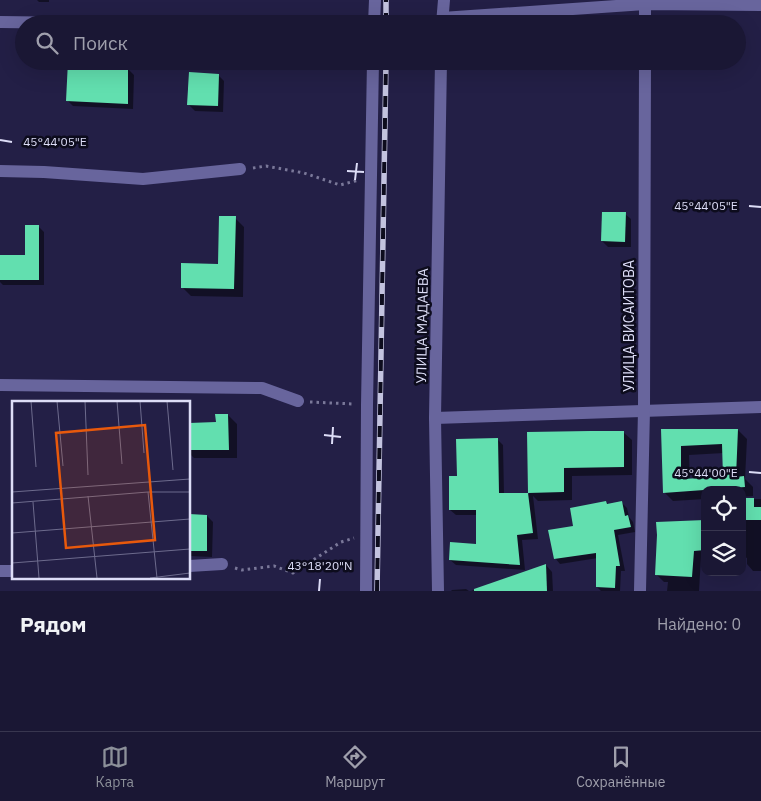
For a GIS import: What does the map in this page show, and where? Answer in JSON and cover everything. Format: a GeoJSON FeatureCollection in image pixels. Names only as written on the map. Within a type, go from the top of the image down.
{"type":"FeatureCollection","features":[{"type":"Feature","properties":{"kind":"street"},"geometry":{"type":"LineString","coordinates":[[374,15],[375,0]]}},
{"type":"Feature","properties":{"kind":"street"},"geometry":{"type":"LineString","coordinates":[[443,15],[444,0]]}},
{"type":"Feature","properties":{"kind":"street"},"geometry":{"type":"LineString","coordinates":[[645,2],[645,15]]}},
{"type":"Feature","properties":{"kind":"street"},"geometry":{"type":"LineString","coordinates":[[506,15],[645,2],[761,5]]}},
{"type":"Feature","properties":{"kind":"street"},"geometry":{"type":"LineString","coordinates":[[0,22],[15,22]]}},
{"type":"Feature","properties":{"kind":"street"},"geometry":{"type":"LineString","coordinates":[[366,591],[367,405],[374,70]]}},
{"type":"Feature","properties":{"kind":"street","name":"УЛИЦА МАДАЕВА"},"geometry":{"type":"LineString","coordinates":[[438,591],[435,418],[441,70]]}},
{"type":"Feature","properties":{"kind":"street","name":"УЛИЦА ВИСАИТОВА"},"geometry":{"type":"LineString","coordinates":[[640,591],[644,410],[645,70]]}},
{"type":"Feature","properties":{"kind":"street"},"geometry":{"type":"LineString","coordinates":[[0,171],[143,178],[240,169]]}},
{"type":"Feature","properties":{"kind":"street"},"geometry":{"type":"LineString","coordinates":[[0,384],[262,388],[298,401]]}},
{"type":"Feature","properties":{"kind":"street"},"geometry":{"type":"LineString","coordinates":[[435,418],[761,407]]}},
{"type":"Feature","properties":{"kind":"street"},"geometry":{"type":"LineString","coordinates":[[190,566],[222,564]]}},
{"type":"Feature","properties":{"kind":"path"},"geometry":{"type":"LineString","coordinates":[[240,169],[266,166],[304,173],[340,185],[371,176]]}},
{"type":"Feature","properties":{"kind":"path"},"geometry":{"type":"LineString","coordinates":[[298,401],[367,405]]}},
{"type":"Feature","properties":{"kind":"path"},"geometry":{"type":"LineString","coordinates":[[222,564],[242,570],[274,566],[293,573],[340,542],[366,533]]}},
{"type":"Feature","properties":{"kind":"building"},"geometry":{"type":"Polygon","coordinates":[[[68,70],[128,70],[128,104],[66,101],[68,70]]]}},
{"type":"Feature","properties":{"kind":"building"},"geometry":{"type":"Polygon","coordinates":[[[189,72],[219,74],[218,106],[187,105],[189,72]]]}},
{"type":"Feature","properties":{"kind":"building"},"geometry":{"type":"Polygon","coordinates":[[[602,212],[626,212],[625,242],[601,241],[602,212]]]}},
{"type":"Feature","properties":{"kind":"building"},"geometry":{"type":"Polygon","coordinates":[[[219,216],[236,216],[234,289],[181,288],[181,263],[218,264],[219,216]]]}},
{"type":"Feature","properties":{"kind":"building"},"geometry":{"type":"Polygon","coordinates":[[[25,225],[39,225],[39,280],[0,280],[0,255],[25,255],[25,225]]]}},
{"type":"Feature","properties":{"kind":"building"},"geometry":{"type":"Polygon","coordinates":[[[215,414],[228,414],[229,450],[190,450],[190,423],[216,422],[215,414]]]}},
{"type":"Feature","properties":{"kind":"building"},"geometry":{"type":"Polygon","coordinates":[[[661,429],[738,429],[736,477],[744,476],[745,486],[701,486],[701,490],[663,493],[661,429]],[[722,444],[681,446],[681,479],[723,477],[722,444]]]}},
{"type":"Feature","properties":{"kind":"building"},"geometry":{"type":"Polygon","coordinates":[[[624,431],[624,467],[564,468],[564,492],[528,493],[527,432],[624,431]]]}},
{"type":"Feature","properties":{"kind":"building"},"geometry":{"type":"Polygon","coordinates":[[[498,438],[499,493],[528,493],[533,533],[517,535],[520,565],[449,560],[450,542],[476,544],[476,510],[449,510],[449,476],[457,476],[456,439],[498,438]]]}},
{"type":"Feature","properties":{"kind":"building"},"geometry":{"type":"Polygon","coordinates":[[[746,498],[754,498],[754,507],[761,507],[761,520],[746,520],[746,498]]]}},
{"type":"Feature","properties":{"kind":"building"},"geometry":{"type":"Polygon","coordinates":[[[606,501],[607,504],[622,501],[625,516],[628,515],[631,527],[614,530],[620,566],[616,566],[615,588],[596,587],[596,553],[554,559],[548,530],[573,526],[570,508],[606,501]]]}},
{"type":"Feature","properties":{"kind":"building"},"geometry":{"type":"Polygon","coordinates":[[[190,514],[207,515],[207,551],[190,551],[190,514]]]}},
{"type":"Feature","properties":{"kind":"building"},"geometry":{"type":"Polygon","coordinates":[[[701,520],[701,550],[694,551],[692,577],[655,575],[656,522],[701,520]]]}},
{"type":"Feature","properties":{"kind":"building"},"geometry":{"type":"Polygon","coordinates":[[[546,564],[547,591],[474,591],[474,589],[546,564]]]}},
{"type":"Feature","properties":{"kind":"railway"},"geometry":{"type":"LineString","coordinates":[[386,0],[386,15]]}},
{"type":"Feature","properties":{"kind":"railway"},"geometry":{"type":"LineString","coordinates":[[377,591],[386,70]]}}]}
